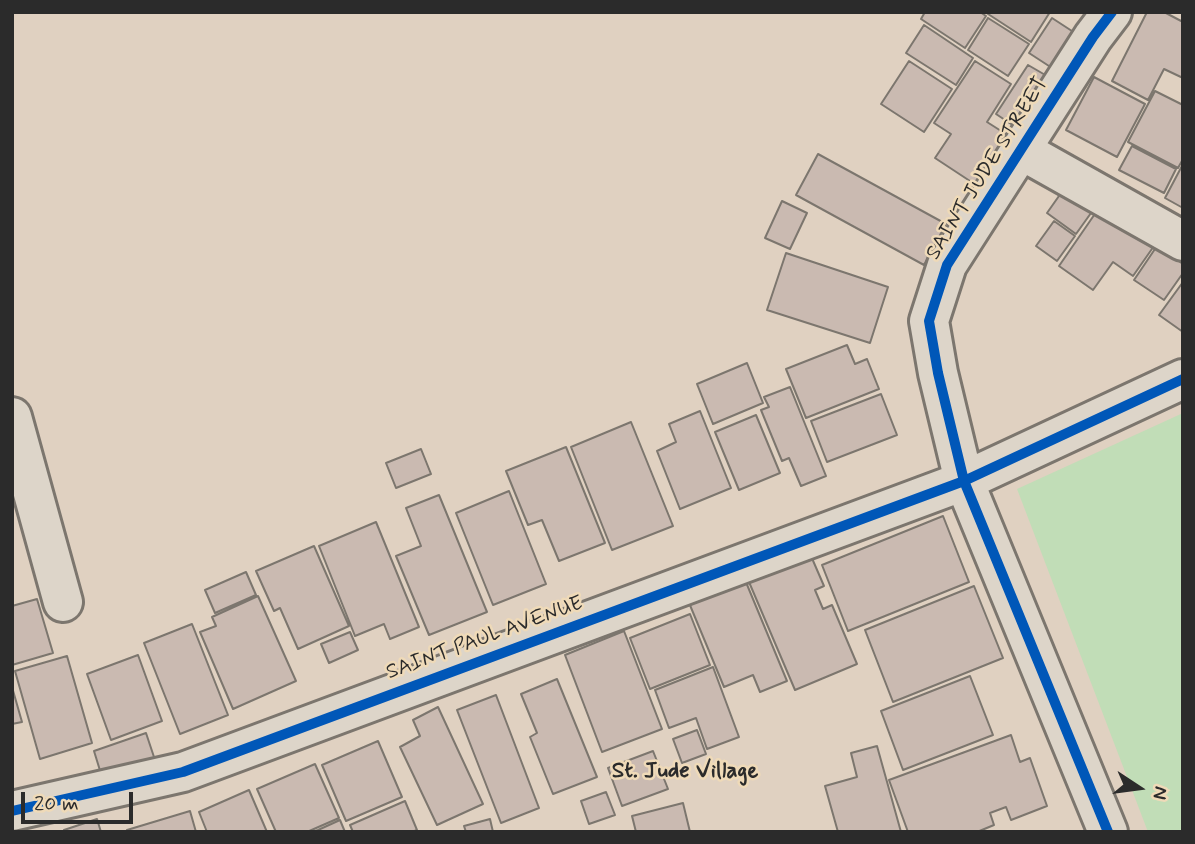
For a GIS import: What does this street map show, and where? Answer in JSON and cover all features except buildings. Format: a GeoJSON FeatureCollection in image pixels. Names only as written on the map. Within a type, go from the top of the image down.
{"type":"FeatureCollection","features":[{"type":"Feature","properties":{"kind":"street","name":"SAINT JUDE STREET"},"geometry":{"type":"LineString","coordinates":[[1108,832],[964,481],[938,373],[929,321],[947,265],[1093,37],[1112,12]]}},
{"type":"Feature","properties":{"kind":"street"},"geometry":{"type":"LineString","coordinates":[[1021,150],[1183,241]]}},
{"type":"Feature","properties":{"kind":"street","name":"SAINT PAUL AVENUE"},"geometry":{"type":"LineString","coordinates":[[12,811],[183,772],[964,481],[1182,380]]}},
{"type":"Feature","properties":{"kind":"street"},"geometry":{"type":"LineString","coordinates":[[12,417],[64,602]]}},
{"type":"Feature","properties":{"kind":"green space"},"geometry":{"type":"Polygon","coordinates":[[[1183,413],[1183,832],[1148,832],[1017,489],[1183,413]]]}},
{"type":"Feature","properties":{"kind":"cycle path"},"geometry":{"type":"LineString","coordinates":[[1108,832],[964,481],[938,373],[929,321],[947,265],[1093,37],[1112,12]]}},
{"type":"Feature","properties":{"kind":"cycle path"},"geometry":{"type":"LineString","coordinates":[[12,811],[183,772],[964,481],[1183,379]]}},
{"type":"Feature","properties":{"kind":"district","name":"St. Jude Village"},"geometry":{"type":"Point","coordinates":[685,772]}}]}
